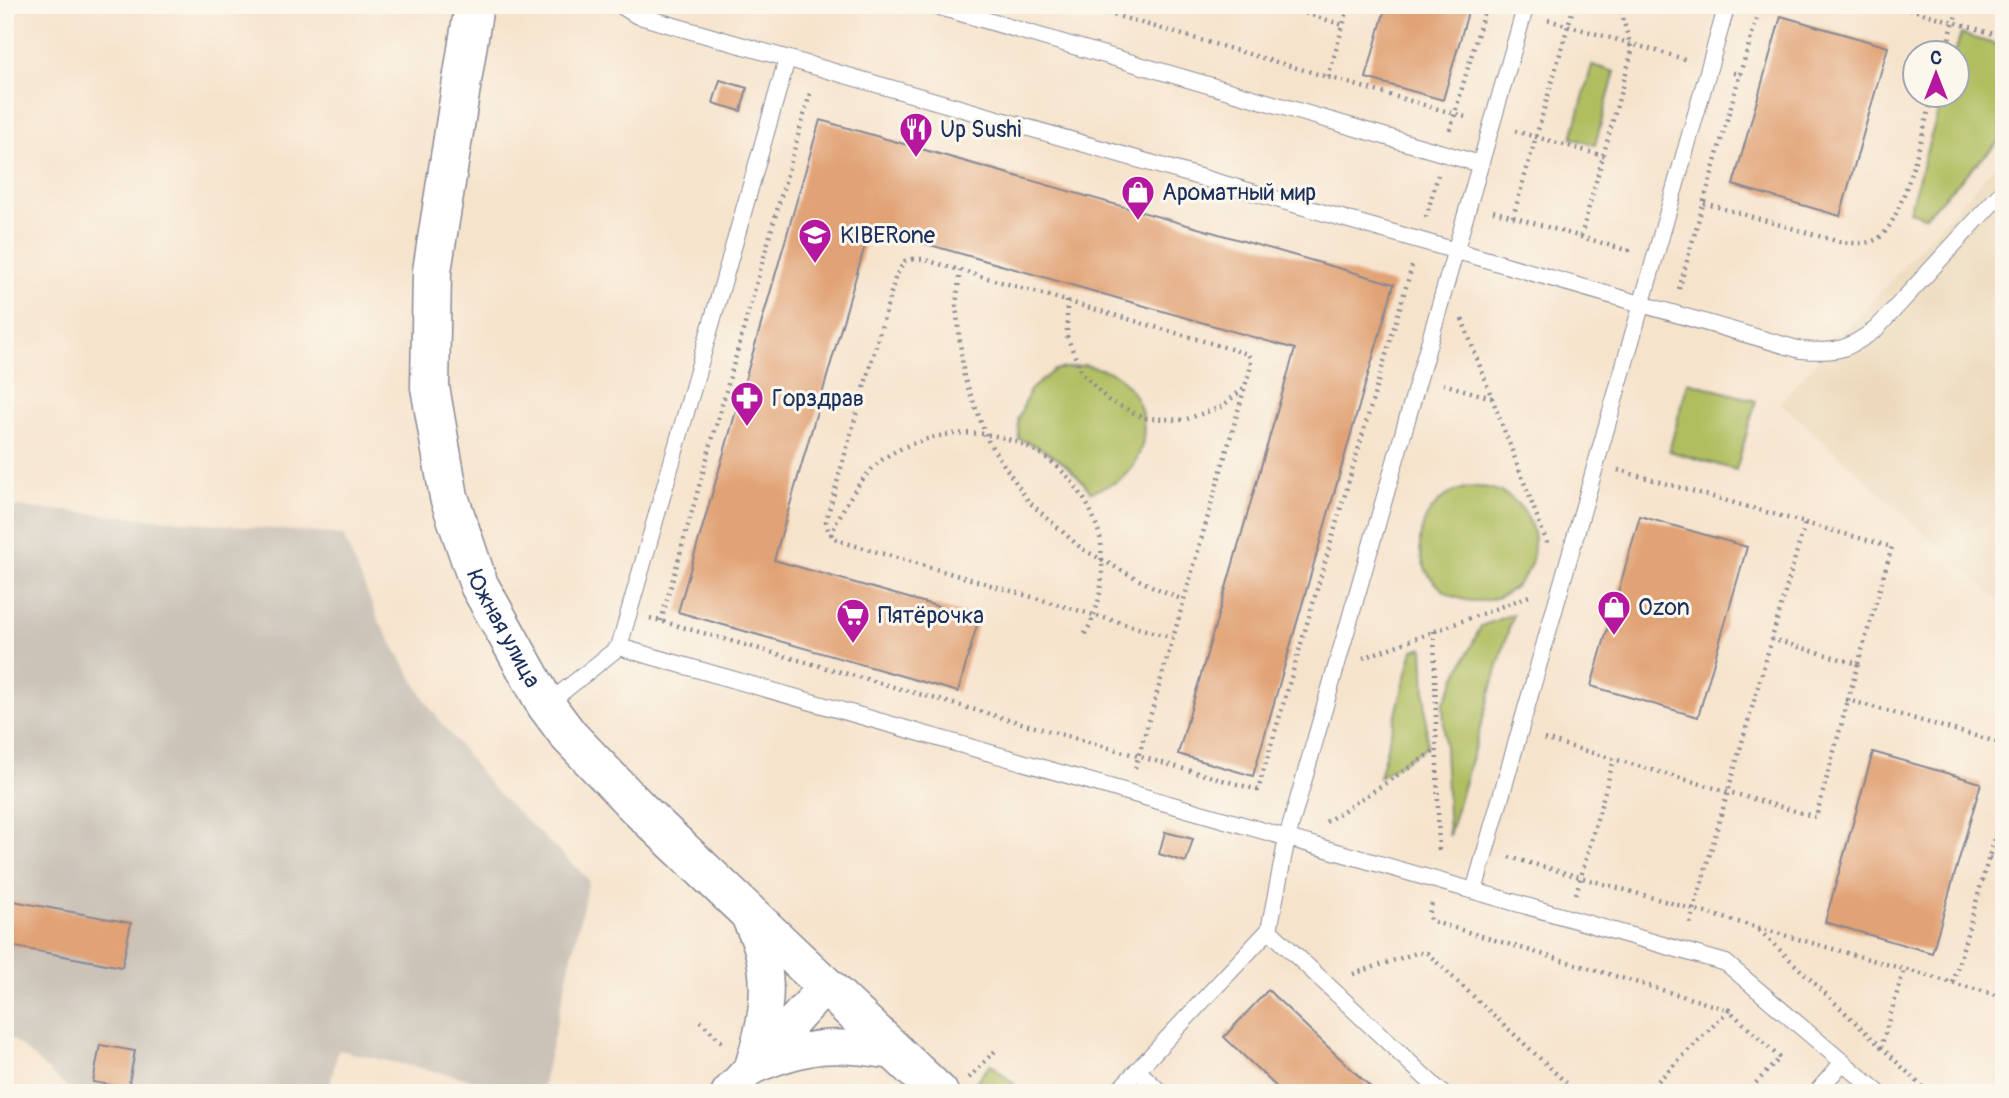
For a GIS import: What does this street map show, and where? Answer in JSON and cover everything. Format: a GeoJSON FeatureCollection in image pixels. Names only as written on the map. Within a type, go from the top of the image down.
{"type":"FeatureCollection","features":[{"type":"Feature","properties":{"kind":"street","name":"Южная улица"},"geometry":{"type":"LineString","coordinates":[[474,5],[432,271],[430,387],[449,497],[479,585],[546,705],[569,736],[639,809],[896,1053],[951,1088]]}},
{"type":"Feature","properties":{"kind":"street"},"geometry":{"type":"LineString","coordinates":[[744,908],[760,946],[767,987],[763,1029],[751,1068]]}},
{"type":"Feature","properties":{"kind":"street"},"geometry":{"type":"LineString","coordinates":[[728,1093],[825,987]]}},
{"type":"Feature","properties":{"kind":"street"},"geometry":{"type":"LineString","coordinates":[[751,1068],[785,1054],[822,1046],[859,1046],[896,1053]]}},
{"type":"Feature","properties":{"kind":"lane"},"geometry":{"type":"LineString","coordinates":[[620,5],[636,15],[1801,350],[1826,352],[1852,346],[1876,329],[2004,190]]}},
{"type":"Feature","properties":{"kind":"lane"},"geometry":{"type":"LineString","coordinates":[[933,5],[1480,164]]}},
{"type":"Feature","properties":{"kind":"lane"},"geometry":{"type":"LineString","coordinates":[[1474,891],[1727,5]]}},
{"type":"Feature","properties":{"kind":"lane"},"geometry":{"type":"LineString","coordinates":[[1116,1093],[1269,930],[1335,668],[1525,9]]}},
{"type":"Feature","properties":{"kind":"lane"},"geometry":{"type":"LineString","coordinates":[[546,705],[618,647],[787,59]]}},
{"type":"Feature","properties":{"kind":"lane"},"geometry":{"type":"LineString","coordinates":[[618,647],[1726,963],[1879,1093]]}},
{"type":"Feature","properties":{"kind":"lane"},"geometry":{"type":"LineString","coordinates":[[1269,930],[1442,1093]]}},
{"type":"Feature","properties":{"kind":"lane"},"geometry":{"type":"LineString","coordinates":[[1816,1093],[1843,1062]]}},
{"type":"Feature","properties":{"kind":"lane"},"geometry":{"type":"LineString","coordinates":[[1137,1070],[1161,1093]]}},
{"type":"Feature","properties":{"kind":"path"},"geometry":{"type":"LineString","coordinates":[[1080,5],[1604,156]]}},
{"type":"Feature","properties":{"kind":"path"},"geometry":{"type":"LineString","coordinates":[[1279,5],[1343,25]]}},
{"type":"Feature","properties":{"kind":"path"},"geometry":{"type":"LineString","coordinates":[[1328,77],[1349,5]]}},
{"type":"Feature","properties":{"kind":"path"},"geometry":{"type":"LineString","coordinates":[[1513,217],[1574,5]]}},
{"type":"Feature","properties":{"kind":"path"},"geometry":{"type":"LineString","coordinates":[[1581,236],[1632,51],[1619,5]]}},
{"type":"Feature","properties":{"kind":"path"},"geometry":{"type":"LineString","coordinates":[[1896,5],[2004,37]]}},
{"type":"Feature","properties":{"kind":"path"},"geometry":{"type":"LineString","coordinates":[[1949,38],[1959,5]]}},
{"type":"Feature","properties":{"kind":"path"},"geometry":{"type":"LineString","coordinates":[[1525,9],[1568,26],[1710,66]]}},
{"type":"Feature","properties":{"kind":"path"},"geometry":{"type":"LineString","coordinates":[[662,621],[817,67]]}},
{"type":"Feature","properties":{"kind":"path"},"geometry":{"type":"LineString","coordinates":[[1673,312],[1740,75]]}},
{"type":"Feature","properties":{"kind":"path"},"geometry":{"type":"LineString","coordinates":[[1704,203],[1840,242],[1859,243],[1877,239],[1890,228],[1900,208],[1929,108]]}},
{"type":"Feature","properties":{"kind":"path"},"geometry":{"type":"LineString","coordinates":[[1433,193],[1629,251],[1616,296]]}},
{"type":"Feature","properties":{"kind":"path"},"geometry":{"type":"LineString","coordinates":[[1142,744],[1173,638],[1244,388],[1251,360],[1248,354],[960,270],[913,259],[905,261],[899,268],[826,520],[831,535],[837,540],[1173,638]]}},
{"type":"Feature","properties":{"kind":"path"},"geometry":{"type":"LineString","coordinates":[[645,617],[1258,790],[1414,260]]}},
{"type":"Feature","properties":{"kind":"path"},"geometry":{"type":"LineString","coordinates":[[960,270],[956,306],[964,377],[989,443],[1029,502],[1082,549],[1183,600]]}},
{"type":"Feature","properties":{"kind":"path"},"geometry":{"type":"LineString","coordinates":[[1335,668],[1562,584],[1447,279]]}},
{"type":"Feature","properties":{"kind":"path"},"geometry":{"type":"LineString","coordinates":[[1066,301],[1066,336],[1081,372],[1108,400],[1144,418],[1184,420],[1222,407],[1244,388]]}},
{"type":"Feature","properties":{"kind":"path"},"geometry":{"type":"LineString","coordinates":[[1419,377],[1492,398]]}},
{"type":"Feature","properties":{"kind":"path"},"geometry":{"type":"LineString","coordinates":[[831,535],[843,507],[871,469],[911,443],[958,432],[986,433],[1006,438],[1049,459],[1066,476],[1081,494],[1100,538],[1103,581],[1084,635]]}},
{"type":"Feature","properties":{"kind":"path"},"geometry":{"type":"LineString","coordinates":[[1520,732],[1816,817],[1892,547],[1597,464]]}},
{"type":"Feature","properties":{"kind":"path"},"geometry":{"type":"LineString","coordinates":[[1682,951],[1805,523]]}},
{"type":"Feature","properties":{"kind":"path"},"geometry":{"type":"LineString","coordinates":[[1771,639],[1858,664]]}},
{"type":"Feature","properties":{"kind":"path"},"geometry":{"type":"LineString","coordinates":[[1848,700],[2004,744]]}},
{"type":"Feature","properties":{"kind":"path"},"geometry":{"type":"LineString","coordinates":[[1292,839],[1437,750]]}},
{"type":"Feature","properties":{"kind":"path"},"geometry":{"type":"LineString","coordinates":[[1568,918],[1614,760]]}},
{"type":"Feature","properties":{"kind":"path"},"geometry":{"type":"LineString","coordinates":[[1954,982],[2004,804]]}},
{"type":"Feature","properties":{"kind":"path"},"geometry":{"type":"LineString","coordinates":[[1485,850],[2004,997]]}},
{"type":"Feature","properties":{"kind":"path"},"geometry":{"type":"LineString","coordinates":[[1989,858],[2004,862]]}},
{"type":"Feature","properties":{"kind":"path"},"geometry":{"type":"LineString","coordinates":[[1757,927],[1929,1093]]}},
{"type":"Feature","properties":{"kind":"path"},"geometry":{"type":"LineString","coordinates":[[1326,984],[1416,953],[1427,954],[1577,1093]]}},
{"type":"Feature","properties":{"kind":"path"},"geometry":{"type":"LineString","coordinates":[[1881,1047],[1904,969]]}},
{"type":"Feature","properties":{"kind":"path"},"geometry":{"type":"LineString","coordinates":[[1746,1093],[1780,1058],[1729,1010],[1753,986]]}},
{"type":"Feature","properties":{"kind":"path"},"geometry":{"type":"LineString","coordinates":[[951,1088],[995,1051]]}},
{"type":"Feature","properties":{"kind":"shaded area"},"geometry":{"type":"Polygon","coordinates":[[[2004,156],[2004,605],[1780,402],[2004,156]]]}},
{"type":"Feature","properties":{"kind":"shaded area"},"geometry":{"type":"Polygon","coordinates":[[[5,506],[343,535],[379,621],[430,708],[493,789],[589,880],[541,1093],[338,1050],[328,1093],[73,1093],[5,1032],[5,506]]]}},
{"type":"Feature","properties":{"kind":"green space"},"geometry":{"type":"Polygon","coordinates":[[[1961,34],[2004,47],[2004,136],[1925,216],[1909,211],[1939,108],[1970,108],[1970,38],[1960,38],[1961,34]]]}},
{"type":"Feature","properties":{"kind":"green space"},"geometry":{"type":"Polygon","coordinates":[[[1592,65],[1615,72],[1595,145],[1572,138],[1592,65]]]}},
{"type":"Feature","properties":{"kind":"green space"},"geometry":{"type":"Polygon","coordinates":[[[1085,365],[1113,373],[1127,385],[1136,398],[1144,426],[1139,454],[1132,467],[1118,481],[1091,492],[1076,474],[1059,460],[1041,448],[1019,439],[1018,419],[1030,390],[1054,370],[1085,365]]]}},
{"type":"Feature","properties":{"kind":"green space"},"geometry":{"type":"Polygon","coordinates":[[[1688,382],[1756,401],[1736,470],[1669,451],[1688,382]]]}},
{"type":"Feature","properties":{"kind":"green space"},"geometry":{"type":"Polygon","coordinates":[[[1477,487],[1499,491],[1517,504],[1530,522],[1534,544],[1530,566],[1517,584],[1499,597],[1477,601],[1455,597],[1437,584],[1424,566],[1420,544],[1424,522],[1437,504],[1455,491],[1477,487]]]}},
{"type":"Feature","properties":{"kind":"green space"},"geometry":{"type":"Polygon","coordinates":[[[1513,614],[1449,836],[1443,704],[1481,626],[1513,614]]]}},
{"type":"Feature","properties":{"kind":"green space"},"geometry":{"type":"Polygon","coordinates":[[[1423,647],[1427,746],[1379,777],[1413,650],[1423,647]]]}},
{"type":"Feature","properties":{"kind":"green space"},"geometry":{"type":"Polygon","coordinates":[[[991,1064],[1024,1093],[991,1093],[977,1080],[991,1064]]]}},
{"type":"Feature","properties":{"kind":"building"},"geometry":{"type":"Polygon","coordinates":[[[1386,5],[1470,5],[1443,100],[1366,78],[1386,5]]]}},
{"type":"Feature","properties":{"kind":"building"},"geometry":{"type":"Polygon","coordinates":[[[1781,16],[1888,47],[1840,216],[1733,185],[1781,16]]]}},
{"type":"Feature","properties":{"kind":"building"},"geometry":{"type":"Polygon","coordinates":[[[720,80],[747,88],[741,111],[713,103],[720,80]]]}},
{"type":"Feature","properties":{"kind":"building"},"geometry":{"type":"Polygon","coordinates":[[[820,120],[1394,284],[1253,776],[1178,754],[1295,349],[1082,288],[870,228],[774,560],[979,618],[958,692],[678,612],[820,120]]]}},
{"type":"Feature","properties":{"kind":"building"},"geometry":{"type":"Polygon","coordinates":[[[1640,516],[1747,547],[1698,717],[1591,686],[1640,516]]]}},
{"type":"Feature","properties":{"kind":"building"},"geometry":{"type":"Polygon","coordinates":[[[1873,752],[1981,783],[1932,953],[1825,922],[1873,752]]]}},
{"type":"Feature","properties":{"kind":"building"},"geometry":{"type":"Polygon","coordinates":[[[1165,832],[1193,839],[1186,862],[1159,854],[1165,832]]]}},
{"type":"Feature","properties":{"kind":"building"},"geometry":{"type":"Polygon","coordinates":[[[13,901],[131,923],[122,967],[5,945],[13,901]]]}},
{"type":"Feature","properties":{"kind":"building"},"geometry":{"type":"Polygon","coordinates":[[[1268,990],[1377,1093],[1283,1093],[1224,1037],[1268,990]]]}},
{"type":"Feature","properties":{"kind":"building"},"geometry":{"type":"Polygon","coordinates":[[[100,1045],[135,1051],[128,1088],[93,1082],[100,1045]]]}},
{"type":"Feature","properties":{"kind":"place","name":"Up Sushi"},"geometry":{"type":"Point","coordinates":[916,159]}},
{"type":"Feature","properties":{"kind":"place","name":"Ароматный мир"},"geometry":{"type":"Point","coordinates":[1138,222]}},
{"type":"Feature","properties":{"kind":"place","name":"KIBERone"},"geometry":{"type":"Point","coordinates":[815,265]}},
{"type":"Feature","properties":{"kind":"place","name":"Горздрав"},"geometry":{"type":"Point","coordinates":[747,428]}},
{"type":"Feature","properties":{"kind":"place","name":"Ozon"},"geometry":{"type":"Point","coordinates":[1614,637]}},
{"type":"Feature","properties":{"kind":"place","name":"Пятёрочка"},"geometry":{"type":"Point","coordinates":[853,645]}}]}
